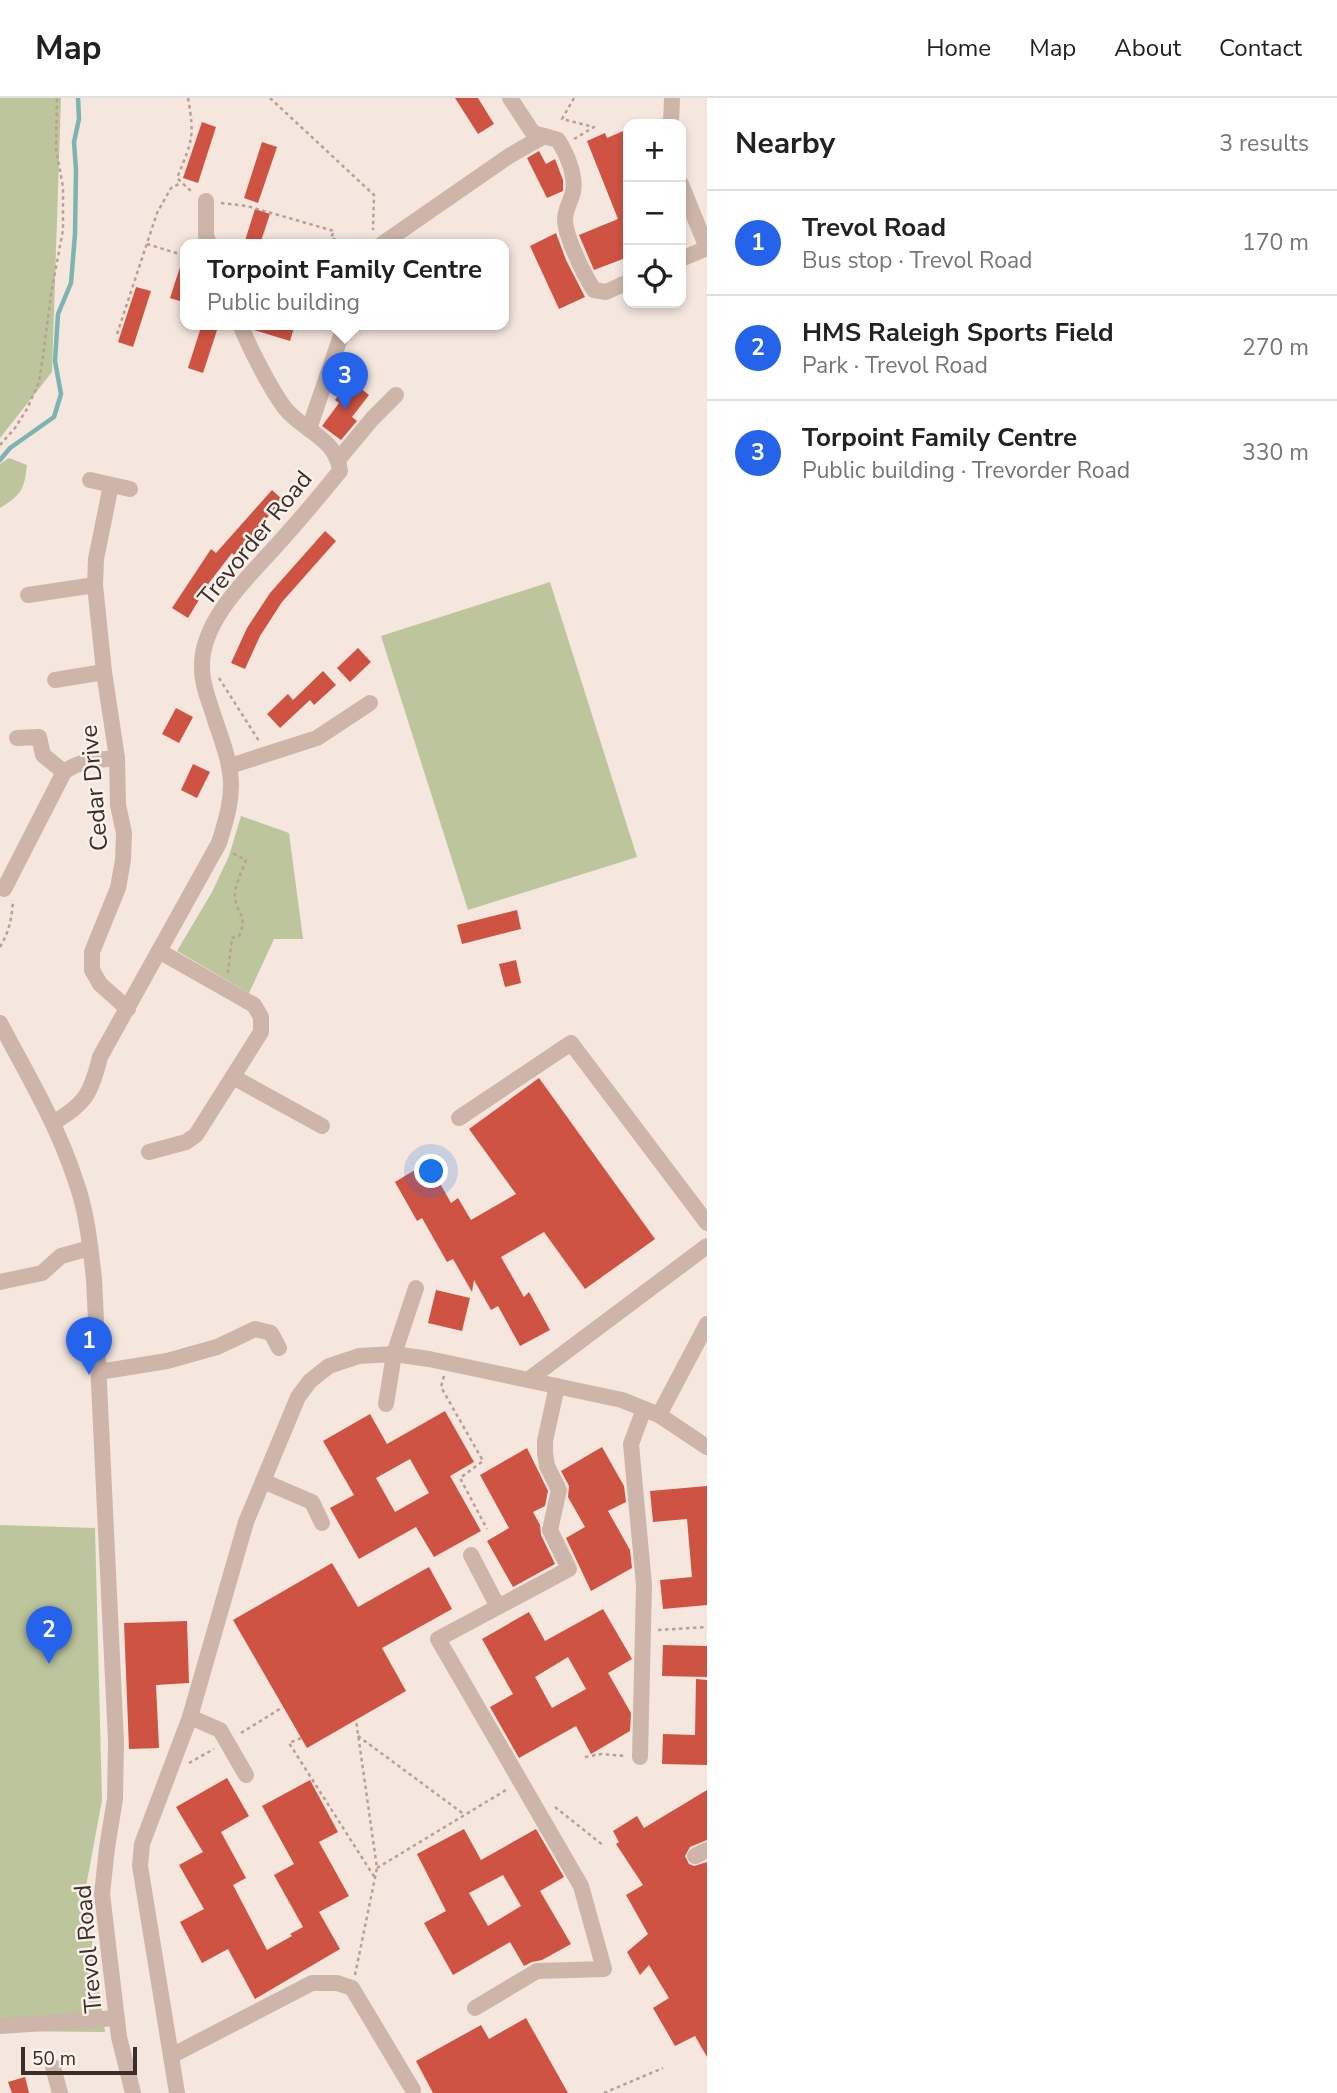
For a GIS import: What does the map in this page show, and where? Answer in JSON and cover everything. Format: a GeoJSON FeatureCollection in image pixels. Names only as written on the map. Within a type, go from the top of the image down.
{"type":"FeatureCollection","features":[{"type":"Feature","properties":{"kind":"street"},"geometry":{"type":"LineString","coordinates":[[510,98],[533,133],[558,140],[562,146],[573,181],[573,193],[565,218],[567,229],[587,279],[594,290],[606,292],[623,284]]}},
{"type":"Feature","properties":{"kind":"street"},"geometry":{"type":"LineString","coordinates":[[671,119],[672,98]]}},
{"type":"Feature","properties":{"kind":"street"},"geometry":{"type":"LineString","coordinates":[[377,238],[544,136]]}},
{"type":"Feature","properties":{"kind":"street"},"geometry":{"type":"LineString","coordinates":[[686,196],[707,248],[686,257]]}},
{"type":"Feature","properties":{"kind":"street"},"geometry":{"type":"LineString","coordinates":[[206,201],[208,239]]}},
{"type":"Feature","properties":{"kind":"street","name":"Trevorder Road"},"geometry":{"type":"LineString","coordinates":[[53,1123],[84,1101],[100,1057],[217,847],[230,809],[230,766],[206,694],[202,667],[211,628],[226,603],[340,471],[333,449],[284,408],[242,330]]}},
{"type":"Feature","properties":{"kind":"street"},"geometry":{"type":"LineString","coordinates":[[309,429],[343,330]]}},
{"type":"Feature","properties":{"kind":"street"},"geometry":{"type":"LineString","coordinates":[[338,460],[396,395]]}},
{"type":"Feature","properties":{"kind":"street"},"geometry":{"type":"LineString","coordinates":[[90,480],[130,489]]}},
{"type":"Feature","properties":{"kind":"street","name":"Cedar Drive"},"geometry":{"type":"LineString","coordinates":[[111,485],[96,559],[94,585],[117,758],[118,805],[124,833],[123,860],[118,888],[92,952],[92,970],[100,984],[128,1009]]}},
{"type":"Feature","properties":{"kind":"street"},"geometry":{"type":"LineString","coordinates":[[29,595],[94,585]]}},
{"type":"Feature","properties":{"kind":"street"},"geometry":{"type":"LineString","coordinates":[[55,680],[104,672]]}},
{"type":"Feature","properties":{"kind":"street"},"geometry":{"type":"LineString","coordinates":[[230,766],[317,738],[370,703]]}},
{"type":"Feature","properties":{"kind":"street"},"geometry":{"type":"LineString","coordinates":[[17,737],[39,737],[43,755],[64,772]]}},
{"type":"Feature","properties":{"kind":"street"},"geometry":{"type":"LineString","coordinates":[[6,891],[64,772],[86,761],[117,758]]}},
{"type":"Feature","properties":{"kind":"street"},"geometry":{"type":"LineString","coordinates":[[149,1152],[186,1142],[196,1135],[261,1032],[261,1017],[254,1005],[159,950]]}},
{"type":"Feature","properties":{"kind":"street","name":"Trevol Road"},"geometry":{"type":"LineString","coordinates":[[0,1023],[53,1123],[75,1179],[86,1218],[94,1279],[116,1741],[116,1799],[102,1894],[117,2018],[126,2072],[133,2093]]}},
{"type":"Feature","properties":{"kind":"street"},"geometry":{"type":"LineString","coordinates":[[459,1118],[571,1043],[707,1223]]}},
{"type":"Feature","properties":{"kind":"street"},"geometry":{"type":"LineString","coordinates":[[233,1077],[322,1126]]}},
{"type":"Feature","properties":{"kind":"street"},"geometry":{"type":"LineString","coordinates":[[528,1380],[707,1246]]}},
{"type":"Feature","properties":{"kind":"street"},"geometry":{"type":"LineString","coordinates":[[0,1282],[42,1273],[61,1256],[90,1248]]}},
{"type":"Feature","properties":{"kind":"street"},"geometry":{"type":"LineString","coordinates":[[386,1404],[394,1354],[416,1288]]}},
{"type":"Feature","properties":{"kind":"street"},"geometry":{"type":"LineString","coordinates":[[640,1757],[645,1585],[631,1444],[707,1324]]}},
{"type":"Feature","properties":{"kind":"street"},"geometry":{"type":"LineString","coordinates":[[99,1372],[167,1361],[217,1346],[255,1329],[271,1333],[279,1348]]}},
{"type":"Feature","properties":{"kind":"street"},"geometry":{"type":"LineString","coordinates":[[177,2093],[140,1866],[142,1844],[190,1717],[246,1522],[298,1396],[310,1381],[346,1359],[394,1354],[622,1400],[651,1412],[707,1447]]}},
{"type":"Feature","properties":{"kind":"street"},"geometry":{"type":"LineString","coordinates":[[475,2008],[537,1971],[604,1969],[581,1886],[438,1639],[569,1569],[550,1530],[559,1490],[547,1466],[545,1441],[557,1386]]}},
{"type":"Feature","properties":{"kind":"street"},"geometry":{"type":"LineString","coordinates":[[263,1481],[312,1502],[322,1523]]}},
{"type":"Feature","properties":{"kind":"street"},"geometry":{"type":"LineString","coordinates":[[471,1555],[498,1607]]}},
{"type":"Feature","properties":{"kind":"street"},"geometry":{"type":"LineString","coordinates":[[190,1717],[220,1730],[246,1775]]}},
{"type":"Feature","properties":{"kind":"street"},"geometry":{"type":"LineString","coordinates":[[171,2056],[312,1983],[337,1983],[352,1988],[413,2090]]}},
{"type":"Feature","properties":{"kind":"street"},"geometry":{"type":"LineString","coordinates":[[0,2026],[117,2018]]}},
{"type":"Feature","properties":{"kind":"street"},"geometry":{"type":"LineString","coordinates":[[53,2067],[60,2093]]}},
{"type":"Feature","properties":{"kind":"path"},"geometry":{"type":"LineString","coordinates":[[0,445],[27,409],[39,382],[63,230],[63,187],[56,149],[57,98]]}},
{"type":"Feature","properties":{"kind":"path"},"geometry":{"type":"LineString","coordinates":[[186,189],[177,178],[192,141],[194,128],[188,98]]}},
{"type":"Feature","properties":{"kind":"path"},"geometry":{"type":"LineString","coordinates":[[270,98],[374,195],[377,238]]}},
{"type":"Feature","properties":{"kind":"path"},"geometry":{"type":"LineString","coordinates":[[562,146],[594,127],[562,119],[574,98]]}},
{"type":"Feature","properties":{"kind":"path"},"geometry":{"type":"LineString","coordinates":[[117,334],[165,196],[181,183]]}},
{"type":"Feature","properties":{"kind":"path"},"geometry":{"type":"LineString","coordinates":[[206,201],[247,205],[334,231],[331,238],[334,239]]}},
{"type":"Feature","properties":{"kind":"path"},"geometry":{"type":"LineString","coordinates":[[147,244],[180,254]]}},
{"type":"Feature","properties":{"kind":"path"},"geometry":{"type":"LineString","coordinates":[[218,677],[268,755]]}},
{"type":"Feature","properties":{"kind":"path"},"geometry":{"type":"LineString","coordinates":[[217,847],[246,860],[235,900],[244,918],[239,936],[232,938],[229,946],[227,989]]}},
{"type":"Feature","properties":{"kind":"path"},"geometry":{"type":"LineString","coordinates":[[0,947],[13,916],[6,891]]}},
{"type":"Feature","properties":{"kind":"path"},"geometry":{"type":"LineString","coordinates":[[447,1363],[441,1387],[483,1461],[460,1478],[487,1529]]}},
{"type":"Feature","properties":{"kind":"path"},"geometry":{"type":"LineString","coordinates":[[644,1631],[707,1627]]}},
{"type":"Feature","properties":{"kind":"path"},"geometry":{"type":"LineString","coordinates":[[352,1988],[377,1868],[356,1720]]}},
{"type":"Feature","properties":{"kind":"path"},"geometry":{"type":"LineString","coordinates":[[358,1736],[465,1815]]}},
{"type":"Feature","properties":{"kind":"path"},"geometry":{"type":"LineString","coordinates":[[300,1738],[289,1743],[375,1878]]}},
{"type":"Feature","properties":{"kind":"path"},"geometry":{"type":"LineString","coordinates":[[585,1757],[601,1754],[640,1757]]}},
{"type":"Feature","properties":{"kind":"path"},"geometry":{"type":"LineString","coordinates":[[377,1868],[520,1781]]}},
{"type":"Feature","properties":{"kind":"path"},"geometry":{"type":"LineString","coordinates":[[539,1814],[552,1804],[604,1846]]}},
{"type":"Feature","properties":{"kind":"path"},"geometry":{"type":"LineString","coordinates":[[604,2093],[663,2068]]}},
{"type":"Feature","properties":{"kind":"green space"},"geometry":{"type":"Polygon","coordinates":[[[0,98],[61,98],[52,372],[0,438],[0,98]]]}},
{"type":"Feature","properties":{"kind":"green space"},"geometry":{"type":"Polygon","coordinates":[[[9,458],[27,465],[26,473],[21,491],[0,508],[0,464],[9,458]]]}},
{"type":"Feature","properties":{"kind":"green space"},"geometry":{"type":"Polygon","coordinates":[[[550,582],[637,857],[468,910],[381,636],[550,582]]]}},
{"type":"Feature","properties":{"kind":"green space"},"geometry":{"type":"Polygon","coordinates":[[[241,816],[289,833],[303,939],[274,939],[249,993],[177,951],[212,892],[229,856],[241,816]]]}},
{"type":"Feature","properties":{"kind":"green space"},"geometry":{"type":"Polygon","coordinates":[[[0,1525],[95,1528],[102,1800],[85,1892],[105,2032],[0,2031],[0,1525]]]}},
{"type":"Feature","properties":{"kind":"building"},"geometry":{"type":"Polygon","coordinates":[[[455,98],[478,98],[494,124],[478,134],[455,98]]]}},
{"type":"Feature","properties":{"kind":"building"},"geometry":{"type":"Polygon","coordinates":[[[202,122],[216,127],[198,183],[183,178],[202,122]]]}},
{"type":"Feature","properties":{"kind":"building"},"geometry":{"type":"Polygon","coordinates":[[[623,131],[623,259],[594,270],[579,235],[618,219],[587,141],[605,133],[607,138],[623,131]]]}},
{"type":"Feature","properties":{"kind":"building"},"geometry":{"type":"Polygon","coordinates":[[[262,142],[277,147],[258,203],[244,198],[262,142]]]}},
{"type":"Feature","properties":{"kind":"building"},"geometry":{"type":"Polygon","coordinates":[[[539,151],[546,164],[555,159],[563,180],[563,191],[547,198],[527,158],[539,151]]]}},
{"type":"Feature","properties":{"kind":"building"},"geometry":{"type":"Polygon","coordinates":[[[255,209],[270,214],[262,239],[246,239],[255,209]]]}},
{"type":"Feature","properties":{"kind":"building"},"geometry":{"type":"Polygon","coordinates":[[[556,233],[585,297],[559,309],[530,246],[556,233]]]}},
{"type":"Feature","properties":{"kind":"building"},"geometry":{"type":"Polygon","coordinates":[[[180,267],[180,301],[170,298],[180,267]]]}},
{"type":"Feature","properties":{"kind":"building"},"geometry":{"type":"Polygon","coordinates":[[[136,287],[151,291],[133,347],[118,342],[136,287]]]}},
{"type":"Feature","properties":{"kind":"building"},"geometry":{"type":"Polygon","coordinates":[[[200,330],[217,330],[203,373],[188,368],[200,330]]]}},
{"type":"Feature","properties":{"kind":"building"},"geometry":{"type":"Polygon","coordinates":[[[254,330],[293,330],[290,341],[254,330]]]}},
{"type":"Feature","properties":{"kind":"building"},"geometry":{"type":"Polygon","coordinates":[[[350,380],[369,395],[352,417],[357,421],[341,440],[322,426],[339,403],[335,400],[350,380]]]}},
{"type":"Feature","properties":{"kind":"building"},"geometry":{"type":"Polygon","coordinates":[[[272,490],[283,500],[234,555],[232,553],[209,583],[188,618],[172,608],[211,549],[216,553],[272,490]]]}},
{"type":"Feature","properties":{"kind":"building"},"geometry":{"type":"Polygon","coordinates":[[[325,531],[336,541],[282,602],[260,636],[245,669],[231,663],[247,628],[270,593],[325,531]]]}},
{"type":"Feature","properties":{"kind":"building"},"geometry":{"type":"Polygon","coordinates":[[[358,648],[371,662],[350,682],[337,668],[358,648]]]}},
{"type":"Feature","properties":{"kind":"building"},"geometry":{"type":"Polygon","coordinates":[[[323,671],[336,685],[314,705],[310,700],[280,728],[267,714],[288,694],[293,700],[323,671]]]}},
{"type":"Feature","properties":{"kind":"building"},"geometry":{"type":"Polygon","coordinates":[[[176,708],[193,717],[179,743],[162,734],[176,708]]]}},
{"type":"Feature","properties":{"kind":"building"},"geometry":{"type":"Polygon","coordinates":[[[193,764],[210,772],[197,798],[181,790],[193,764]]]}},
{"type":"Feature","properties":{"kind":"building"},"geometry":{"type":"Polygon","coordinates":[[[517,910],[521,929],[462,944],[457,925],[517,910]]]}},
{"type":"Feature","properties":{"kind":"building"},"geometry":{"type":"Polygon","coordinates":[[[516,960],[521,983],[505,987],[499,964],[516,960]]]}},
{"type":"Feature","properties":{"kind":"building"},"geometry":{"type":"Polygon","coordinates":[[[539,1078],[655,1239],[585,1289],[544,1232],[501,1257],[524,1297],[529,1292],[550,1330],[520,1346],[498,1306],[491,1310],[474,1280],[472,1292],[453,1259],[447,1262],[422,1218],[417,1221],[395,1182],[428,1162],[451,1203],[458,1198],[471,1220],[516,1194],[469,1129],[539,1078]]]}},
{"type":"Feature","properties":{"kind":"building"},"geometry":{"type":"Polygon","coordinates":[[[436,1290],[470,1298],[462,1331],[428,1323],[436,1290]]]}},
{"type":"Feature","properties":{"kind":"building"},"geometry":{"type":"Polygon","coordinates":[[[445,1411],[474,1462],[450,1476],[481,1531],[434,1557],[416,1527],[359,1559],[330,1508],[354,1495],[323,1441],[370,1414],[387,1444],[445,1411]],[[410,1459],[376,1478],[395,1512],[429,1493],[410,1459]]]}},
{"type":"Feature","properties":{"kind":"building"},"geometry":{"type":"Polygon","coordinates":[[[602,1447],[624,1486],[626,1502],[608,1511],[630,1550],[632,1568],[591,1591],[566,1538],[585,1527],[568,1497],[569,1486],[561,1471],[602,1447]]]}},
{"type":"Feature","properties":{"kind":"building"},"geometry":{"type":"Polygon","coordinates":[[[527,1448],[548,1491],[545,1506],[533,1512],[555,1564],[513,1587],[487,1541],[509,1528],[480,1475],[527,1448]]]}},
{"type":"Feature","properties":{"kind":"building"},"geometry":{"type":"Polygon","coordinates":[[[707,1486],[707,1605],[663,1609],[660,1580],[692,1577],[687,1519],[653,1522],[650,1491],[707,1486]]]}},
{"type":"Feature","properties":{"kind":"building"},"geometry":{"type":"Polygon","coordinates":[[[332,1563],[358,1607],[429,1567],[452,1609],[382,1648],[406,1691],[307,1748],[233,1620],[332,1563]]]}},
{"type":"Feature","properties":{"kind":"building"},"geometry":{"type":"Polygon","coordinates":[[[603,1609],[632,1659],[608,1673],[631,1713],[630,1731],[591,1754],[576,1726],[519,1758],[490,1707],[513,1694],[482,1639],[529,1612],[545,1641],[603,1609]],[[568,1657],[535,1677],[552,1708],[586,1689],[568,1657]]]}},
{"type":"Feature","properties":{"kind":"building"},"geometry":{"type":"Polygon","coordinates":[[[187,1621],[189,1683],[156,1685],[159,1748],[129,1749],[124,1623],[187,1621]]]}},
{"type":"Feature","properties":{"kind":"building"},"geometry":{"type":"Polygon","coordinates":[[[663,1645],[707,1646],[707,1677],[662,1676],[663,1645]]]}},
{"type":"Feature","properties":{"kind":"building"},"geometry":{"type":"Polygon","coordinates":[[[696,1679],[707,1680],[707,1765],[662,1764],[663,1734],[695,1735],[696,1679]]]}},
{"type":"Feature","properties":{"kind":"building"},"geometry":{"type":"Polygon","coordinates":[[[227,1778],[249,1816],[221,1832],[246,1878],[233,1885],[267,1950],[303,1927],[274,1875],[294,1864],[262,1806],[310,1780],[338,1832],[319,1842],[349,1896],[319,1912],[340,1949],[255,1999],[228,1949],[202,1963],[180,1922],[204,1909],[179,1865],[203,1852],[176,1807],[227,1778]]]}},
{"type":"Feature","properties":{"kind":"building"},"geometry":{"type":"Polygon","coordinates":[[[707,1790],[707,1840],[690,1847],[685,1856],[689,1864],[694,1866],[707,1862],[707,2057],[695,2036],[675,2046],[653,2008],[669,1998],[649,1965],[640,1975],[627,1952],[648,1934],[626,1895],[643,1885],[616,1844],[619,1842],[613,1831],[637,1816],[644,1828],[707,1790]]]}},
{"type":"Feature","properties":{"kind":"building"},"geometry":{"type":"Polygon","coordinates":[[[464,1829],[481,1860],[536,1829],[564,1877],[540,1891],[571,1944],[542,1960],[524,1966],[510,1942],[453,1975],[424,1923],[446,1911],[417,1854],[464,1829]],[[503,1875],[469,1893],[488,1926],[521,1906],[503,1875]]]}},
{"type":"Feature","properties":{"kind":"building"},"geometry":{"type":"Polygon","coordinates":[[[526,2018],[568,2093],[433,2093],[416,2061],[481,2025],[489,2039],[526,2018]]]}},
{"type":"Feature","properties":{"kind":"building"},"geometry":{"type":"Polygon","coordinates":[[[25,2077],[29,2093],[12,2093],[8,2082],[25,2077]]]}},
{"type":"Feature","properties":{"kind":"waterway"},"geometry":{"type":"LineString","coordinates":[[0,460],[10,448],[54,417],[61,394],[55,361],[58,314],[71,283],[75,234],[74,142],[79,119],[78,98]]}},
{"type":"Feature","properties":{"kind":"place","name":"Torpoint Family Centre"},"geometry":{"type":"Point","coordinates":[345,410]}},
{"type":"Feature","properties":{"kind":"place","name":"Trevol Road"},"geometry":{"type":"Point","coordinates":[89,1375]}},
{"type":"Feature","properties":{"kind":"place","name":"HMS Raleigh Sports Field"},"geometry":{"type":"Point","coordinates":[49,1664]}}]}
